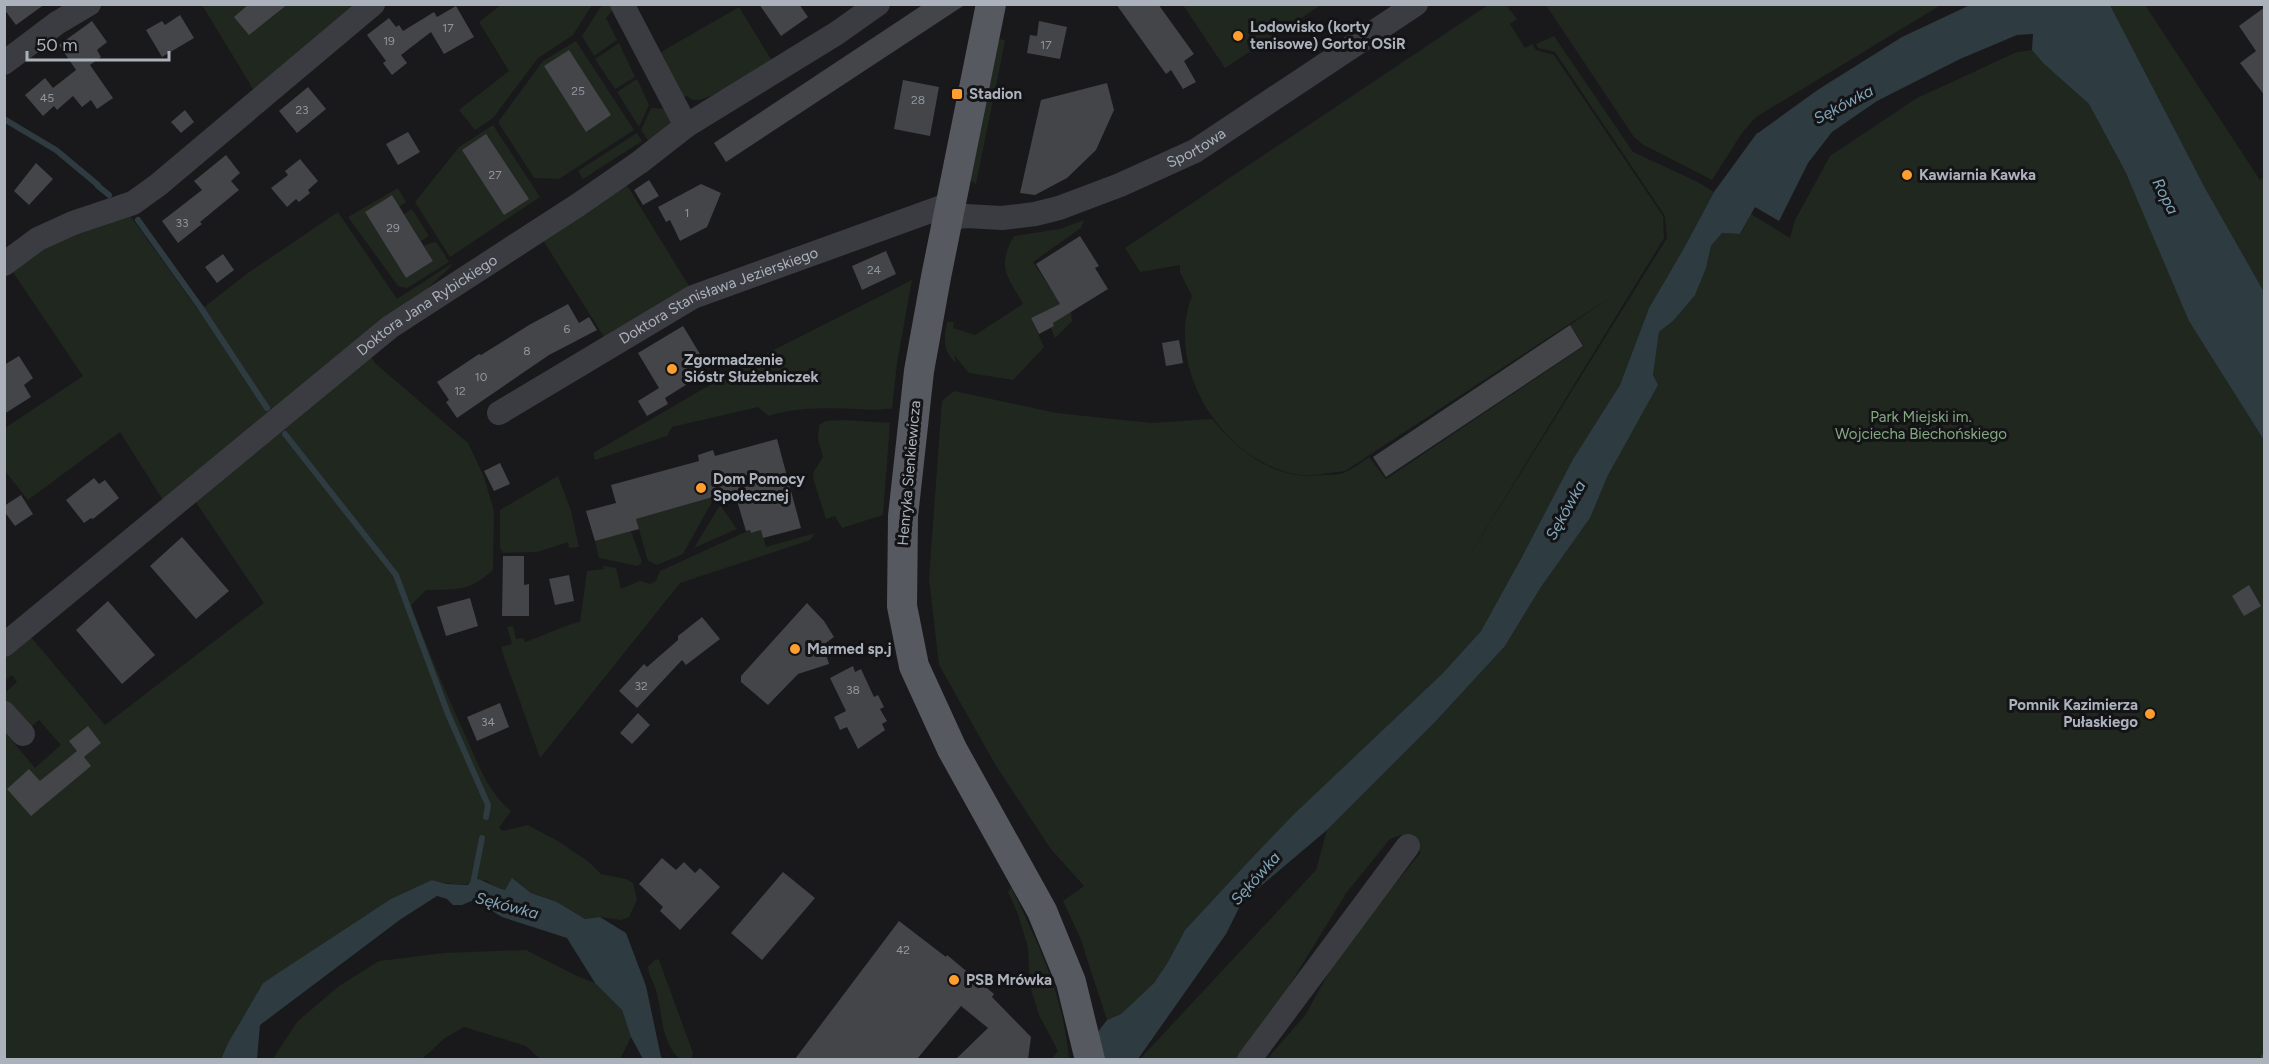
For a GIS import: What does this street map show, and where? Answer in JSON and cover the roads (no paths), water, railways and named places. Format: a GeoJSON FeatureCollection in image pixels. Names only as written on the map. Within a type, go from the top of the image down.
{"type":"FeatureCollection","features":[{"type":"Feature","properties":{"kind":"main road","name":"Henryka Sienkiewicza"},"geometry":{"type":"LineString","coordinates":[[991,4],[919,371],[903,516],[902,606],[914,666],[952,749],[1042,911],[1071,982],[1090,1059]]}},
{"type":"Feature","properties":{"kind":"street"},"geometry":{"type":"LineString","coordinates":[[4,63],[57,23],[89,4]]}},
{"type":"Feature","properties":{"kind":"street"},"geometry":{"type":"LineString","coordinates":[[4,264],[38,239],[73,223],[134,203],[373,4]]}},
{"type":"Feature","properties":{"kind":"street"},"geometry":{"type":"LineString","coordinates":[[622,4],[686,126]]}},
{"type":"Feature","properties":{"kind":"street","name":"Doktora Jana Rybickiego"},"geometry":{"type":"LineString","coordinates":[[4,645],[390,327],[640,162],[686,126],[837,33],[878,4]]}},
{"type":"Feature","properties":{"kind":"street","name":"Sportowa"},"geometry":{"type":"LineString","coordinates":[[949,211],[966,216],[1002,218],[1043,212],[1087,199],[1165,165],[1195,151],[1232,128],[1416,4]]}},
{"type":"Feature","properties":{"kind":"street","name":"Doktora Stanisława Jezierskiego"},"geometry":{"type":"LineString","coordinates":[[499,413],[693,297],[949,211]]}},
{"type":"Feature","properties":{"kind":"street"},"geometry":{"type":"LineString","coordinates":[[4,713],[23,734]]}},
{"type":"Feature","properties":{"kind":"street"},"geometry":{"type":"LineString","coordinates":[[1249,1059],[1408,846]]}},
{"type":"Feature","properties":{"kind":"water"},"geometry":{"type":"Polygon","coordinates":[[[1970,5],[2110,5],[2205,188],[2264,292],[2264,440],[2189,321],[2126,173],[2089,104],[2044,64],[2032,50],[2033,34],[2017,35],[1960,59],[1877,101],[1832,132],[1808,163],[1779,221],[1755,207],[1740,234],[1722,233],[1711,246],[1706,268],[1695,295],[1673,321],[1659,332],[1653,375],[1658,385],[1608,475],[1590,518],[1541,587],[1505,646],[1436,721],[1327,830],[1242,902],[1226,934],[1138,1059],[1076,1060],[1107,1020],[1121,1014],[1154,983],[1185,930],[1250,860],[1294,814],[1443,673],[1481,631],[1573,459],[1620,385],[1649,308],[1714,192],[1757,133],[1819,89],[1902,37],[1970,5]]]}},
{"type":"Feature","properties":{"kind":"water","name":"Sękówka"},"geometry":{"type":"Polygon","coordinates":[[[473,878],[505,890],[512,878],[531,893],[557,902],[585,919],[600,917],[626,933],[646,986],[661,1057],[664,1059],[643,1059],[631,1037],[622,1010],[595,983],[567,938],[502,917],[474,900],[462,905],[453,905],[447,899],[437,896],[401,919],[260,1025],[257,1059],[221,1059],[263,983],[391,899],[432,880],[447,884],[468,885],[473,878]]]}},
{"type":"Feature","properties":{"kind":"waterway"},"geometry":{"type":"LineString","coordinates":[[4,119],[56,150],[98,185]]}},
{"type":"Feature","properties":{"kind":"waterway"},"geometry":{"type":"LineString","coordinates":[[98,186],[109,195]]}},
{"type":"Feature","properties":{"kind":"waterway"},"geometry":{"type":"LineString","coordinates":[[138,220],[201,308]]}},
{"type":"Feature","properties":{"kind":"waterway"},"geometry":{"type":"LineString","coordinates":[[201,308],[267,408]]}},
{"type":"Feature","properties":{"kind":"waterway"},"geometry":{"type":"LineString","coordinates":[[285,434],[396,575],[448,714],[488,805],[486,817]]}},
{"type":"Feature","properties":{"kind":"waterway","name":"Sękówka"},"geometry":{"type":"LineString","coordinates":[[473,884],[482,838]]}},
{"type":"Feature","properties":{"kind":"place","name":"Lodowisko (korty tenisowe) Gortor OSiR"},"geometry":{"type":"Point","coordinates":[1238,36]}},
{"type":"Feature","properties":{"kind":"place","name":"Stadion"},"geometry":{"type":"Point","coordinates":[957,94]}},
{"type":"Feature","properties":{"kind":"place","name":"Kawiarnia Kawka"},"geometry":{"type":"Point","coordinates":[1907,175]}},
{"type":"Feature","properties":{"kind":"place","name":"Zgormadzenie Sióstr Służebniczek"},"geometry":{"type":"Point","coordinates":[672,369]}},
{"type":"Feature","properties":{"kind":"place","name":"Dom Pomocy Społecznej"},"geometry":{"type":"Point","coordinates":[701,488]}},
{"type":"Feature","properties":{"kind":"place","name":"Marmed sp.j"},"geometry":{"type":"Point","coordinates":[795,649]}},
{"type":"Feature","properties":{"kind":"place","name":"Pomnik Kazimierza Pułaskiego"},"geometry":{"type":"Point","coordinates":[2150,714]}},
{"type":"Feature","properties":{"kind":"place","name":"PSB Mrówka"},"geometry":{"type":"Point","coordinates":[954,980]}},
{"type":"Feature","properties":{"kind":"water label","name":"Ropa"},"geometry":{"type":"Point","coordinates":[2166,196]}},
{"type":"Feature","properties":{"kind":"park label","name":"Park Miejski im. Wojciecha Biechońskiego"},"geometry":{"type":"Point","coordinates":[1921,426]}}]}
